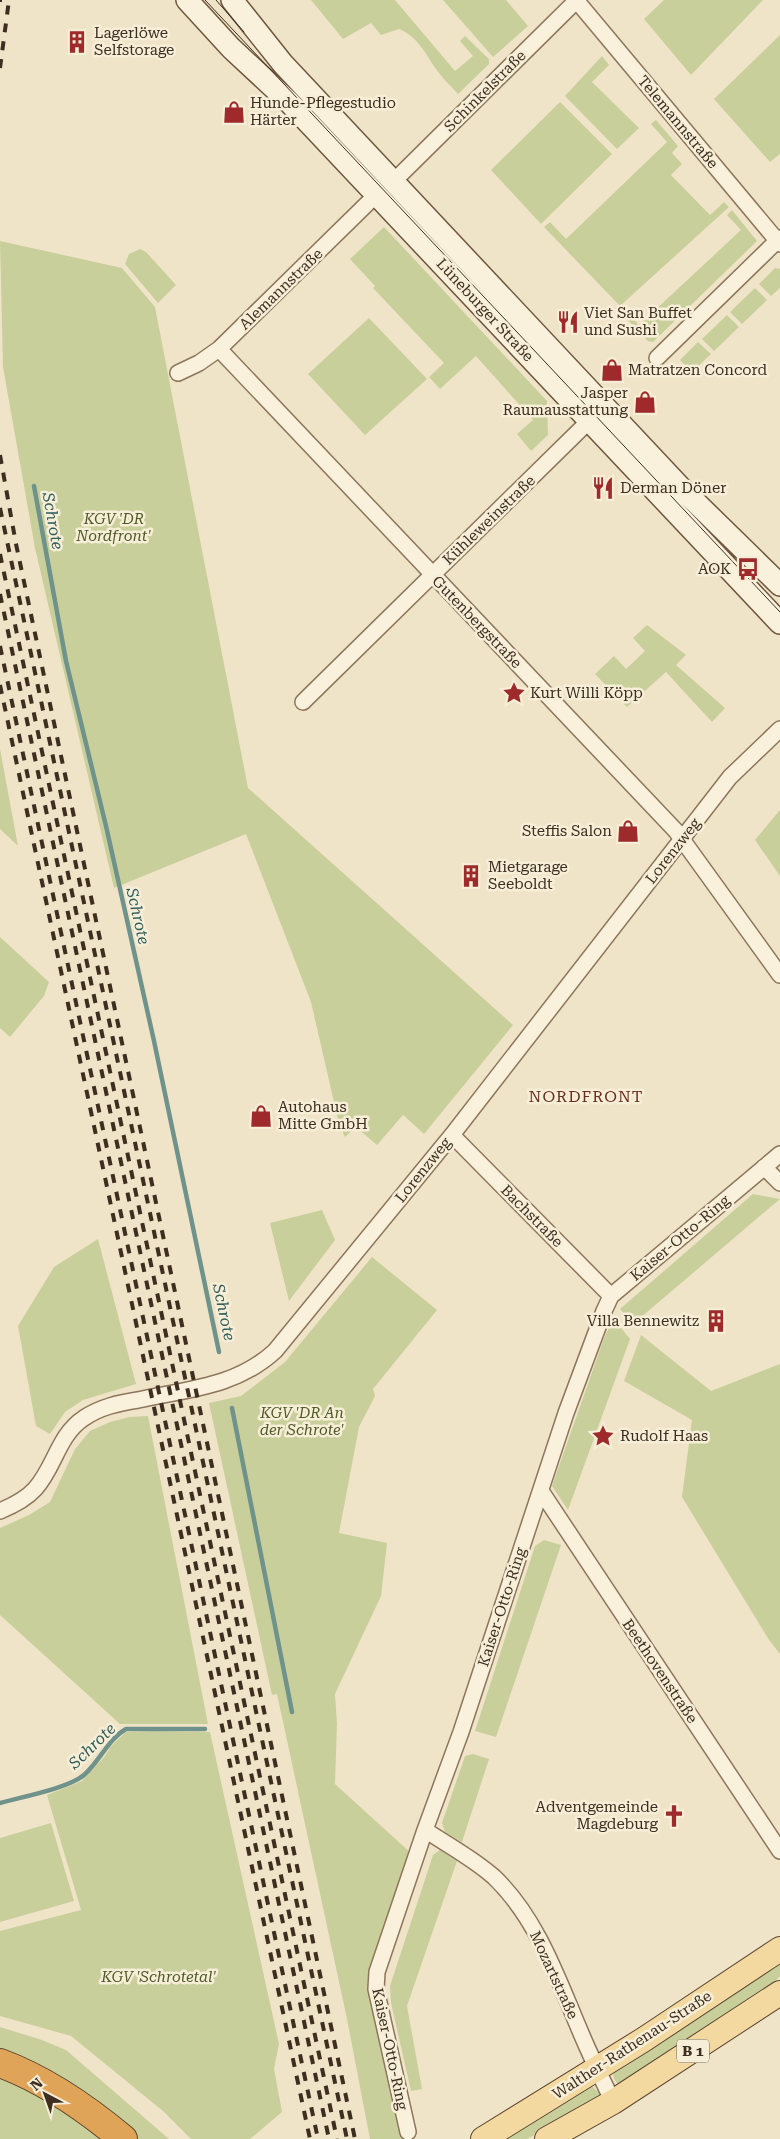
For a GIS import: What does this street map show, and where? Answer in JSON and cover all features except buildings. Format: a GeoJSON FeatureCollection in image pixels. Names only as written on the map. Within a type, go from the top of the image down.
{"type":"FeatureCollection","features":[{"type":"Feature","properties":{"kind":"highway"},"geometry":{"type":"LineString","coordinates":[[0,2063],[34,2078],[62,2094],[93,2115],[123,2139]]}},
{"type":"Feature","properties":{"kind":"main road","name":"Lüneburger Straße"},"geometry":{"type":"LineString","coordinates":[[187,0],[231,48],[288,102],[780,623]]}},
{"type":"Feature","properties":{"kind":"main road","name":"Lüneburger Straße"},"geometry":{"type":"LineString","coordinates":[[232,0],[283,64],[681,488],[780,585]]}},
{"type":"Feature","properties":{"kind":"main road","name":"Walther-Rathenau-Straße"},"geometry":{"type":"LineString","coordinates":[[484,2139],[598,2069],[780,1949]]}},
{"type":"Feature","properties":{"kind":"main road","name":"B 1"},"geometry":{"type":"LineString","coordinates":[[547,2139],[613,2102],[780,1993]]}},
{"type":"Feature","properties":{"kind":"street","name":"Schinkelstraße"},"geometry":{"type":"LineString","coordinates":[[394,181],[576,0]]}},
{"type":"Feature","properties":{"kind":"street","name":"Telemannstraße"},"geometry":{"type":"LineString","coordinates":[[576,0],[779,241]]}},
{"type":"Feature","properties":{"kind":"street","name":"Alemannstraße"},"geometry":{"type":"LineString","coordinates":[[178,373],[219,349],[376,195]]}},
{"type":"Feature","properties":{"kind":"street"},"geometry":{"type":"LineString","coordinates":[[657,358],[779,241]]}},
{"type":"Feature","properties":{"kind":"street","name":"Gutenbergstraße"},"geometry":{"type":"LineString","coordinates":[[219,349],[683,839],[780,975]]}},
{"type":"Feature","properties":{"kind":"street","name":"Kühleweinstraße"},"geometry":{"type":"LineString","coordinates":[[303,702],[589,421]]}},
{"type":"Feature","properties":{"kind":"street","name":"Lorenzweg"},"geometry":{"type":"LineString","coordinates":[[0,1511],[17,1503],[34,1491],[64,1438],[86,1417],[117,1404],[228,1380],[250,1371],[280,1346],[452,1135],[730,778],[780,729]]}},
{"type":"Feature","properties":{"kind":"street","name":"Bachstraße"},"geometry":{"type":"LineString","coordinates":[[452,1135],[611,1296]]}},
{"type":"Feature","properties":{"kind":"street","name":"Kaiser-Otto-Ring"},"geometry":{"type":"LineString","coordinates":[[408,2132],[376,1989],[379,1963],[461,1732],[566,1413],[611,1296],[780,1154]]}},
{"type":"Feature","properties":{"kind":"street"},"geometry":{"type":"LineString","coordinates":[[764,1167],[780,1183]]}},
{"type":"Feature","properties":{"kind":"street","name":"Beethovenstraße"},"geometry":{"type":"LineString","coordinates":[[541,1491],[780,1851]]}},
{"type":"Feature","properties":{"kind":"street","name":"Mozartstraße"},"geometry":{"type":"LineString","coordinates":[[425,1830],[486,1870],[517,1905],[550,1960],[613,2102]]}},
{"type":"Feature","properties":{"kind":"green space"},"geometry":{"type":"Polygon","coordinates":[[[311,0],[395,0],[455,71],[473,56],[460,41],[465,36],[489,59],[489,64],[458,94],[441,76],[417,42],[406,33],[399,29],[381,35],[371,23],[343,39],[311,0]]]}},
{"type":"Feature","properties":{"kind":"green space"},"geometry":{"type":"Polygon","coordinates":[[[443,0],[506,0],[528,26],[493,57],[443,0]]]}},
{"type":"Feature","properties":{"kind":"green space"},"geometry":{"type":"Polygon","coordinates":[[[664,0],[763,0],[691,75],[644,19],[664,0]]]}},
{"type":"Feature","properties":{"kind":"green space"},"geometry":{"type":"Polygon","coordinates":[[[780,35],[780,154],[770,162],[714,99],[780,35]]]}},
{"type":"Feature","properties":{"kind":"green space"},"geometry":{"type":"Polygon","coordinates":[[[602,56],[609,65],[592,82],[639,128],[617,149],[565,96],[602,56]]]}},
{"type":"Feature","properties":{"kind":"green space"},"geometry":{"type":"Polygon","coordinates":[[[560,102],[612,154],[541,224],[491,170],[560,102]]]}},
{"type":"Feature","properties":{"kind":"green space"},"geometry":{"type":"Polygon","coordinates":[[[656,120],[678,146],[672,153],[682,164],[671,175],[710,215],[724,202],[729,207],[620,306],[544,227],[550,222],[566,239],[667,142],[651,124],[656,120]]]}},
{"type":"Feature","properties":{"kind":"green space"},"geometry":{"type":"Polygon","coordinates":[[[732,210],[757,241],[653,342],[648,341],[620,312],[624,309],[639,325],[741,230],[727,215],[732,210]]]}},
{"type":"Feature","properties":{"kind":"green space"},"geometry":{"type":"Polygon","coordinates":[[[384,227],[547,401],[548,435],[531,451],[517,434],[533,420],[476,356],[440,389],[429,377],[444,363],[373,288],[375,286],[350,259],[384,227]]]}},
{"type":"Feature","properties":{"kind":"green space","name":"KGV 'DR Nordfront'"},"geometry":{"type":"Polygon","coordinates":[[[0,241],[122,268],[155,307],[248,788],[513,1025],[424,1134],[403,1115],[377,1145],[356,1127],[345,1137],[339,1124],[311,1002],[246,834],[114,888],[35,548],[3,367],[0,241]]]}},
{"type":"Feature","properties":{"kind":"green space"},"geometry":{"type":"Polygon","coordinates":[[[140,249],[146,252],[176,285],[158,303],[125,264],[129,254],[140,249]]]}},
{"type":"Feature","properties":{"kind":"green space"},"geometry":{"type":"Polygon","coordinates":[[[775,268],[780,269],[780,288],[771,296],[759,284],[775,268]]]}},
{"type":"Feature","properties":{"kind":"green space"},"geometry":{"type":"Polygon","coordinates":[[[755,288],[767,300],[742,324],[730,312],[755,288]]]}},
{"type":"Feature","properties":{"kind":"green space"},"geometry":{"type":"Polygon","coordinates":[[[727,315],[739,327],[714,351],[702,339],[727,315]]]}},
{"type":"Feature","properties":{"kind":"green space"},"geometry":{"type":"Polygon","coordinates":[[[369,318],[427,379],[365,435],[308,374],[369,318]]]}},
{"type":"Feature","properties":{"kind":"green space"},"geometry":{"type":"Polygon","coordinates":[[[698,342],[711,354],[692,372],[680,360],[698,342]]]}},
{"type":"Feature","properties":{"kind":"green space"},"geometry":{"type":"Polygon","coordinates":[[[647,625],[686,655],[676,665],[725,708],[712,722],[666,672],[627,707],[595,674],[614,656],[626,669],[645,651],[633,638],[647,625]]]}},
{"type":"Feature","properties":{"kind":"green space"},"geometry":{"type":"Polygon","coordinates":[[[0,749],[18,846],[0,829],[0,749]]]}},
{"type":"Feature","properties":{"kind":"green space"},"geometry":{"type":"Polygon","coordinates":[[[780,810],[780,876],[755,840],[780,810]]]}},
{"type":"Feature","properties":{"kind":"green space"},"geometry":{"type":"Polygon","coordinates":[[[0,937],[49,982],[44,996],[10,1037],[0,1028],[0,937]]]}},
{"type":"Feature","properties":{"kind":"green space"},"geometry":{"type":"Polygon","coordinates":[[[753,1194],[780,1199],[633,1324],[620,1309],[753,1194]]]}},
{"type":"Feature","properties":{"kind":"green space"},"geometry":{"type":"Polygon","coordinates":[[[322,1210],[335,1240],[289,1301],[270,1223],[322,1210]]]}},
{"type":"Feature","properties":{"kind":"green space"},"geometry":{"type":"Polygon","coordinates":[[[98,1239],[136,1384],[83,1400],[65,1412],[50,1434],[36,1426],[18,1326],[54,1267],[98,1239]]]}},
{"type":"Feature","properties":{"kind":"green space","name":"KGV 'DR An der Schrote'"},"geometry":{"type":"Polygon","coordinates":[[[372,1257],[437,1310],[373,1389],[375,1396],[359,1427],[339,1533],[387,1543],[381,1596],[335,1694],[337,1724],[335,1784],[412,1854],[370,1972],[375,2018],[402,2139],[370,2139],[347,2019],[277,1694],[272,1695],[209,1403],[241,1396],[285,1362],[372,1257]]]}},
{"type":"Feature","properties":{"kind":"green space"},"geometry":{"type":"Polygon","coordinates":[[[613,1318],[630,1339],[568,1510],[552,1486],[603,1341],[613,1318]]]}},
{"type":"Feature","properties":{"kind":"green space"},"geometry":{"type":"Polygon","coordinates":[[[641,1335],[711,1391],[780,1364],[780,1654],[769,1640],[682,1497],[692,1420],[624,1381],[641,1335]]]}},
{"type":"Feature","properties":{"kind":"green space"},"geometry":{"type":"Polygon","coordinates":[[[148,1416],[208,1724],[120,1724],[0,1615],[0,1528],[29,1515],[50,1502],[75,1449],[90,1431],[110,1422],[129,1417],[148,1416]]]}},
{"type":"Feature","properties":{"kind":"green space"},"geometry":{"type":"Polygon","coordinates":[[[544,1540],[561,1545],[496,1737],[475,1731],[535,1546],[544,1540]]]}},
{"type":"Feature","properties":{"kind":"green space","name":"KGV 'Schrotetal'"},"geometry":{"type":"Polygon","coordinates":[[[126,1732],[210,1732],[279,2044],[274,2069],[282,2112],[250,2139],[191,2139],[163,2111],[71,2036],[0,2016],[0,1931],[81,1910],[47,1795],[82,1781],[105,1756],[111,1746],[126,1732]]]}},
{"type":"Feature","properties":{"kind":"green space"},"geometry":{"type":"Polygon","coordinates":[[[473,1754],[489,1759],[462,1842],[445,1832],[442,1823],[465,1756],[473,1754]]]}},
{"type":"Feature","properties":{"kind":"green space"},"geometry":{"type":"Polygon","coordinates":[[[51,1823],[74,1901],[0,1922],[0,1838],[51,1823]]]}},
{"type":"Feature","properties":{"kind":"green space"},"geometry":{"type":"Polygon","coordinates":[[[440,1850],[457,1861],[407,2006],[422,2089],[411,2091],[391,2003],[390,1986],[433,1855],[440,1850]]]}},
{"type":"Feature","properties":{"kind":"green space"},"geometry":{"type":"Polygon","coordinates":[[[780,1959],[780,1976],[766,1992],[619,2085],[613,2076],[614,2070],[780,1959]]]}},
{"type":"Feature","properties":{"kind":"green space"},"geometry":{"type":"Polygon","coordinates":[[[0,2027],[42,2040],[66,2050],[169,2139],[138,2139],[124,2125],[0,2052],[0,2027]]]}},
{"type":"Feature","properties":{"kind":"green space"},"geometry":{"type":"Polygon","coordinates":[[[0,2074],[16,2081],[108,2139],[0,2139],[0,2074]]]}},
{"type":"Feature","properties":{"kind":"green space"},"geometry":{"type":"Polygon","coordinates":[[[591,2085],[600,2094],[600,2097],[595,2102],[527,2139],[502,2139],[591,2085]]]}},
{"type":"Feature","properties":{"kind":"waterway","name":"Schrote"},"geometry":{"type":"LineString","coordinates":[[34,486],[66,661],[106,826],[154,1041],[219,1352]]}},
{"type":"Feature","properties":{"kind":"waterway","name":"Schrote"},"geometry":{"type":"LineString","coordinates":[[232,1408],[292,1712]]}},
{"type":"Feature","properties":{"kind":"waterway","name":"Schrote"},"geometry":{"type":"LineString","coordinates":[[0,1803],[56,1788],[77,1780],[90,1769],[114,1738],[126,1729],[205,1729]]}},
{"type":"Feature","properties":{"kind":"tram line"},"geometry":{"type":"LineString","coordinates":[[205,0],[780,612]]}},
{"type":"Feature","properties":{"kind":"tram line"},"geometry":{"type":"LineString","coordinates":[[216,0],[244,32]]}},
{"type":"Feature","properties":{"kind":"railway"},"geometry":{"type":"LineString","coordinates":[[0,68],[9,0]]}},
{"type":"Feature","properties":{"kind":"railway"},"geometry":{"type":"LineString","coordinates":[[0,455],[16,544],[355,2139]]}},
{"type":"Feature","properties":{"kind":"railway"},"geometry":{"type":"LineString","coordinates":[[0,508],[347,2139]]}},
{"type":"Feature","properties":{"kind":"railway"},"geometry":{"type":"LineString","coordinates":[[0,554],[337,2139]]}},
{"type":"Feature","properties":{"kind":"railway"},"geometry":{"type":"LineString","coordinates":[[0,594],[329,2139]]}},
{"type":"Feature","properties":{"kind":"railway"},"geometry":{"type":"LineString","coordinates":[[0,646],[318,2139]]}},
{"type":"Feature","properties":{"kind":"railway"},"geometry":{"type":"LineString","coordinates":[[0,685],[310,2139]]}},
{"type":"Feature","properties":{"kind":"place","name":"Lagerlöwe Selfstorage"},"geometry":{"type":"Point","coordinates":[77,42]}},
{"type":"Feature","properties":{"kind":"place","name":"Hunde-Pflegestudio Härter"},"geometry":{"type":"Point","coordinates":[234,112]}},
{"type":"Feature","properties":{"kind":"place","name":"Viet San Buffet und Sushi"},"geometry":{"type":"Point","coordinates":[568,322]}},
{"type":"Feature","properties":{"kind":"place","name":"Matratzen Concord"},"geometry":{"type":"Point","coordinates":[612,370]}},
{"type":"Feature","properties":{"kind":"place","name":"Jasper Raumausstattung"},"geometry":{"type":"Point","coordinates":[645,402]}},
{"type":"Feature","properties":{"kind":"place","name":"Derman Döner"},"geometry":{"type":"Point","coordinates":[603,488]}},
{"type":"Feature","properties":{"kind":"place","name":"AOK"},"geometry":{"type":"Point","coordinates":[748,569]}},
{"type":"Feature","properties":{"kind":"place","name":"Kurt Willi Köpp"},"geometry":{"type":"Point","coordinates":[514,693]}},
{"type":"Feature","properties":{"kind":"place","name":"Steffis Salon"},"geometry":{"type":"Point","coordinates":[628,831]}},
{"type":"Feature","properties":{"kind":"place","name":"Mietgarage Seeboldt"},"geometry":{"type":"Point","coordinates":[471,876]}},
{"type":"Feature","properties":{"kind":"place","name":"Autohaus Mitte GmbH"},"geometry":{"type":"Point","coordinates":[261,1116]}},
{"type":"Feature","properties":{"kind":"place","name":"Villa Bennewitz"},"geometry":{"type":"Point","coordinates":[716,1321]}},
{"type":"Feature","properties":{"kind":"place","name":"Rudolf Haas"},"geometry":{"type":"Point","coordinates":[603,1436]}},
{"type":"Feature","properties":{"kind":"place","name":"Adventgemeinde Magdeburg"},"geometry":{"type":"Point","coordinates":[674,1816]}},
{"type":"Feature","properties":{"kind":"district","name":"NORDFRONT"},"geometry":{"type":"Point","coordinates":[586,1096]}}]}
